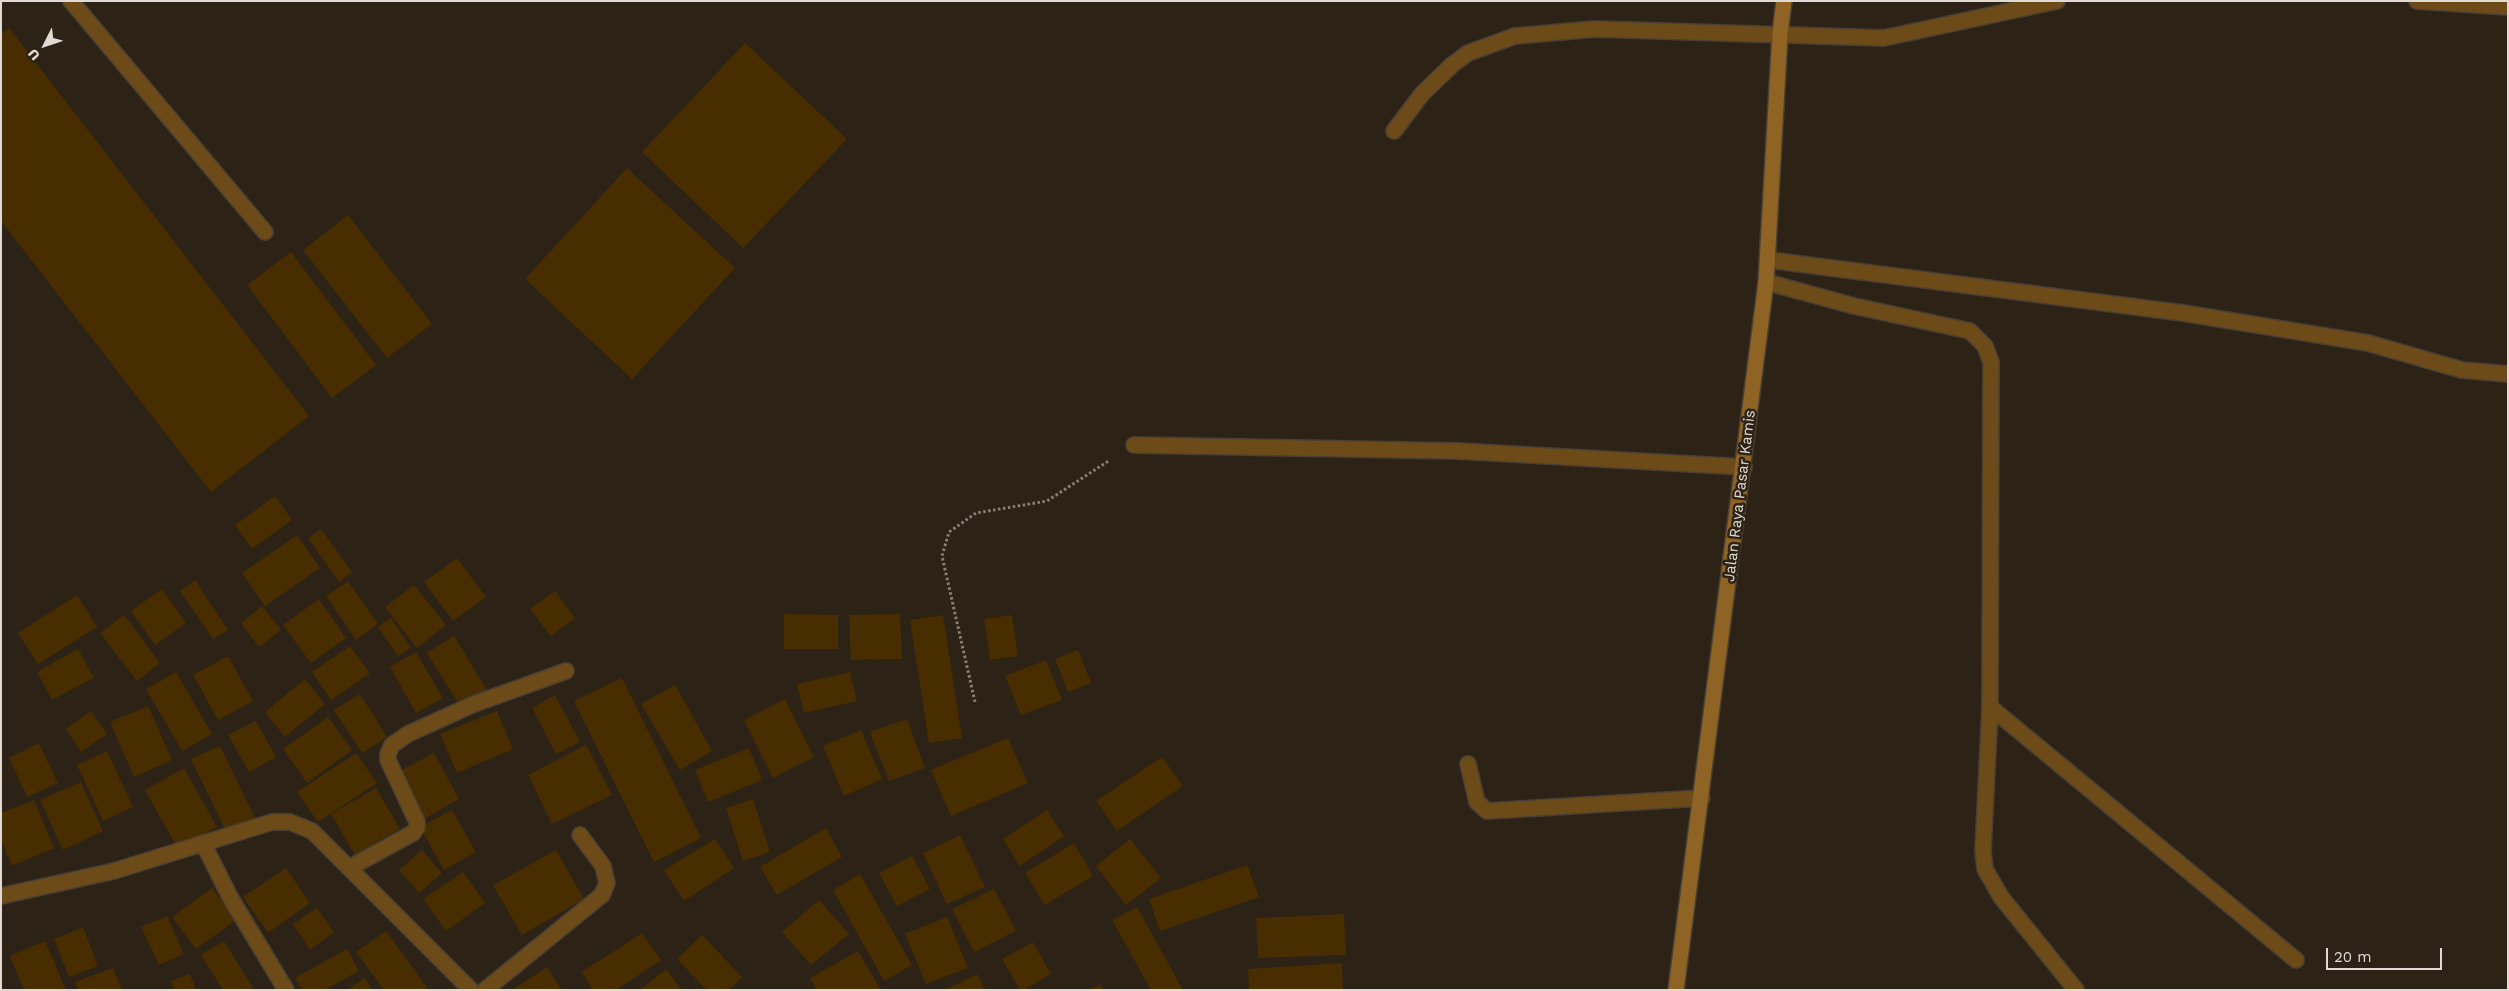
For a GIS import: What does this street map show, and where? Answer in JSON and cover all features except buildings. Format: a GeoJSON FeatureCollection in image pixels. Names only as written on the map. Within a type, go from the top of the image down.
{"type":"FeatureCollection","features":[{"type":"Feature","properties":{"kind":"main road","name":"Jalan Raya Pasar Kamis"},"geometry":{"type":"LineString","coordinates":[[1676,990],[1702,798],[1769,260],[1780,34],[1784,1]]}},
{"type":"Feature","properties":{"kind":"street"},"geometry":{"type":"LineString","coordinates":[[70,1],[265,232]]}},
{"type":"Feature","properties":{"kind":"street"},"geometry":{"type":"LineString","coordinates":[[1394,131],[1422,94],[1452,64],[1468,54],[1515,36],[1595,29],[1884,38],[2057,1]]}},
{"type":"Feature","properties":{"kind":"street"},"geometry":{"type":"LineString","coordinates":[[2417,1],[2508,7]]}},
{"type":"Feature","properties":{"kind":"street"},"geometry":{"type":"LineString","coordinates":[[1769,260],[2193,315],[2368,343],[2462,370],[2508,374]]}},
{"type":"Feature","properties":{"kind":"street"},"geometry":{"type":"LineString","coordinates":[[1766,282],[1854,306],[1970,331],[1986,346],[1991,362],[1990,707],[1983,851],[1985,869],[2001,897],[2076,990]]}},
{"type":"Feature","properties":{"kind":"street"},"geometry":{"type":"LineString","coordinates":[[1134,445],[1458,451],[1744,467]]}},
{"type":"Feature","properties":{"kind":"street"},"geometry":{"type":"LineString","coordinates":[[349,868],[413,833],[417,827],[417,822],[388,760],[388,754],[392,745],[408,734],[474,704],[566,671]]}},
{"type":"Feature","properties":{"kind":"street"},"geometry":{"type":"LineString","coordinates":[[1990,707],[2296,960]]}},
{"type":"Feature","properties":{"kind":"street"},"geometry":{"type":"LineString","coordinates":[[1468,764],[1477,802],[1486,811],[1702,798]]}},
{"type":"Feature","properties":{"kind":"street"},"geometry":{"type":"LineString","coordinates":[[1,896],[114,871],[272,822],[290,822],[312,831],[471,990]]}},
{"type":"Feature","properties":{"kind":"street"},"geometry":{"type":"LineString","coordinates":[[485,990],[602,896],[607,883],[604,866],[580,835]]}},
{"type":"Feature","properties":{"kind":"street"},"geometry":{"type":"LineString","coordinates":[[203,843],[230,896],[286,990]]}},
{"type":"Feature","properties":{"kind":"path"},"geometry":{"type":"LineString","coordinates":[[975,702],[942,556],[949,532],[976,513],[1047,501],[1134,445]]}}]}
